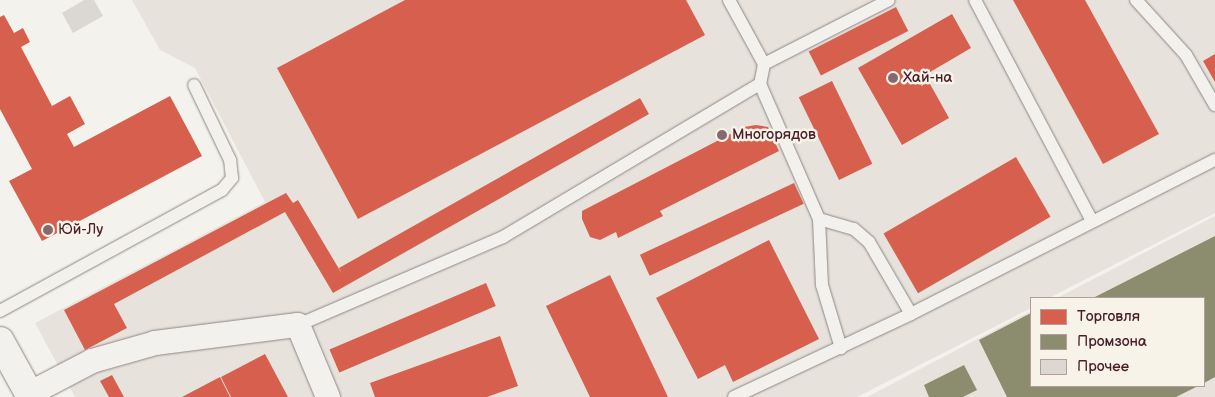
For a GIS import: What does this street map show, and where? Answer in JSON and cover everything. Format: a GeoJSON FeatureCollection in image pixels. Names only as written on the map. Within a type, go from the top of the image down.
{"type":"FeatureCollection","features":[{"type":"Feature","properties":{"kind":"highway"},"geometry":{"type":"LineString","coordinates":[[0,341],[30,396]]}},
{"type":"Feature","properties":{"kind":"street"},"geometry":{"type":"LineString","coordinates":[[30,396],[92,361],[155,343],[298,325],[328,397]]}},
{"type":"Feature","properties":{"kind":"lane"},"geometry":{"type":"LineString","coordinates":[[729,0],[764,64],[760,84],[820,219],[822,285],[841,348]]}},
{"type":"Feature","properties":{"kind":"lane"},"geometry":{"type":"LineString","coordinates":[[764,64],[889,0]]}},
{"type":"Feature","properties":{"kind":"lane"},"geometry":{"type":"LineString","coordinates":[[975,0],[1092,221]]}},
{"type":"Feature","properties":{"kind":"lane"},"geometry":{"type":"LineString","coordinates":[[1136,0],[1186,55],[1215,105]]}},
{"type":"Feature","properties":{"kind":"lane"},"geometry":{"type":"LineString","coordinates":[[298,325],[503,237],[760,84]]}},
{"type":"Feature","properties":{"kind":"lane"},"geometry":{"type":"LineString","coordinates":[[0,311],[222,190],[232,178],[230,160],[194,85]]}},
{"type":"Feature","properties":{"kind":"lane"},"geometry":{"type":"LineString","coordinates":[[734,397],[911,314],[1215,160]]}},
{"type":"Feature","properties":{"kind":"lane"},"geometry":{"type":"LineString","coordinates":[[820,219],[854,228],[869,242],[911,314]]}},
{"type":"Feature","properties":{"kind":"shaded area","name":"Многорядов"},"geometry":{"type":"Polygon","coordinates":[[[132,0],[1215,0],[1215,213],[1051,297],[1030,297],[1030,309],[857,397],[75,397],[35,323],[265,202],[195,68],[160,50],[132,0]]]}},
{"type":"Feature","properties":{"kind":"shaded area"},"geometry":{"type":"Polygon","coordinates":[[[1215,216],[1215,397],[867,397],[1030,312],[1030,387],[1205,387],[1205,297],[1059,297],[1215,216]]]}},
{"type":"Feature","properties":{"kind":"building: Торговля"},"geometry":{"type":"Polygon","coordinates":[[[405,0],[686,0],[705,35],[358,219],[277,68],[405,0]]]}},
{"type":"Feature","properties":{"kind":"building: Торговля"},"geometry":{"type":"Polygon","coordinates":[[[1013,0],[1085,0],[1159,134],[1103,164],[1013,0]]]}},
{"type":"Feature","properties":{"kind":"building: Торговля"},"geometry":{"type":"Polygon","coordinates":[[[896,7],[908,31],[821,76],[809,51],[896,7]]]}},
{"type":"Feature","properties":{"kind":"building: Торговля"},"geometry":{"type":"Polygon","coordinates":[[[952,14],[971,48],[925,75],[949,118],[902,145],[858,68],[952,14]]]}},
{"type":"Feature","properties":{"kind":"building: Торговля"},"geometry":{"type":"Polygon","coordinates":[[[4,15],[14,33],[23,28],[30,42],[21,47],[52,106],[70,96],[85,124],[67,134],[74,147],[170,96],[202,156],[42,241],[9,181],[32,169],[0,109],[0,17],[4,15]]]}},
{"type":"Feature","properties":{"kind":"building: Торговля"},"geometry":{"type":"Polygon","coordinates":[[[1215,54],[1215,82],[1203,61],[1215,54]]]}},
{"type":"Feature","properties":{"kind":"building: Торговля"},"geometry":{"type":"Polygon","coordinates":[[[832,81],[872,164],[839,180],[799,97],[832,81]]]}},
{"type":"Feature","properties":{"kind":"building: Торговля"},"geometry":{"type":"Polygon","coordinates":[[[640,98],[649,114],[333,293],[285,212],[114,304],[127,328],[85,350],[64,310],[286,193],[293,203],[298,200],[342,274],[339,268],[640,98]]]}},
{"type":"Feature","properties":{"kind":"building: Торговля"},"geometry":{"type":"Polygon","coordinates":[[[756,125],[768,127],[779,151],[660,211],[663,216],[618,238],[616,232],[600,240],[590,237],[582,219],[582,211],[744,127],[756,125]]]}},
{"type":"Feature","properties":{"kind":"building: Торговля"},"geometry":{"type":"Polygon","coordinates":[[[1016,157],[1050,217],[918,293],[883,234],[1016,157]]]}},
{"type":"Feature","properties":{"kind":"building: Торговля"},"geometry":{"type":"Polygon","coordinates":[[[794,183],[804,204],[650,276],[640,255],[794,183]]]}},
{"type":"Feature","properties":{"kind":"building: Торговля"},"geometry":{"type":"Polygon","coordinates":[[[769,240],[819,339],[733,382],[725,365],[698,379],[656,298],[769,240]]]}},
{"type":"Feature","properties":{"kind":"building: Торговля"},"geometry":{"type":"Polygon","coordinates":[[[610,275],[668,397],[590,397],[546,306],[610,275]]]}},
{"type":"Feature","properties":{"kind":"building: Торговля"},"geometry":{"type":"Polygon","coordinates":[[[486,283],[496,306],[339,372],[330,349],[486,283]]]}},
{"type":"Feature","properties":{"kind":"building: Торговля"},"geometry":{"type":"Polygon","coordinates":[[[500,336],[518,386],[487,397],[375,397],[370,383],[500,336]]]}},
{"type":"Feature","properties":{"kind":"building: Торговля"},"geometry":{"type":"Polygon","coordinates":[[[265,354],[288,397],[231,397],[221,377],[265,354]]]}},
{"type":"Feature","properties":{"kind":"building: Торговля"},"geometry":{"type":"Polygon","coordinates":[[[112,375],[124,397],[109,397],[100,381],[112,375]]]}},
{"type":"Feature","properties":{"kind":"building: Торговля"},"geometry":{"type":"Polygon","coordinates":[[[220,377],[230,397],[182,397],[220,377]]]}},
{"type":"Feature","properties":{"kind":"building: Промзона"},"geometry":{"type":"Polygon","coordinates":[[[1215,236],[1215,377],[1205,382],[1205,297],[1095,297],[1215,236]]]}},
{"type":"Feature","properties":{"kind":"building: Промзона"},"geometry":{"type":"Polygon","coordinates":[[[1030,314],[1030,387],[1196,387],[1176,397],[1007,397],[979,340],[1030,314]]]}},
{"type":"Feature","properties":{"kind":"building: Промзона"},"geometry":{"type":"Polygon","coordinates":[[[964,365],[977,390],[963,397],[929,397],[924,385],[964,365]]]}},
{"type":"Feature","properties":{"kind":"building: Прочее"},"geometry":{"type":"Polygon","coordinates":[[[84,0],[94,0],[103,16],[73,33],[62,13],[84,0]]]}},
{"type":"Feature","properties":{"kind":"place","name":"Хай-на"},"geometry":{"type":"Point","coordinates":[893,78]}},
{"type":"Feature","properties":{"kind":"place","name":"Многорядов"},"geometry":{"type":"Point","coordinates":[722,135]}},
{"type":"Feature","properties":{"kind":"place","name":"Юй-Лу"},"geometry":{"type":"Point","coordinates":[48,230]}}]}
